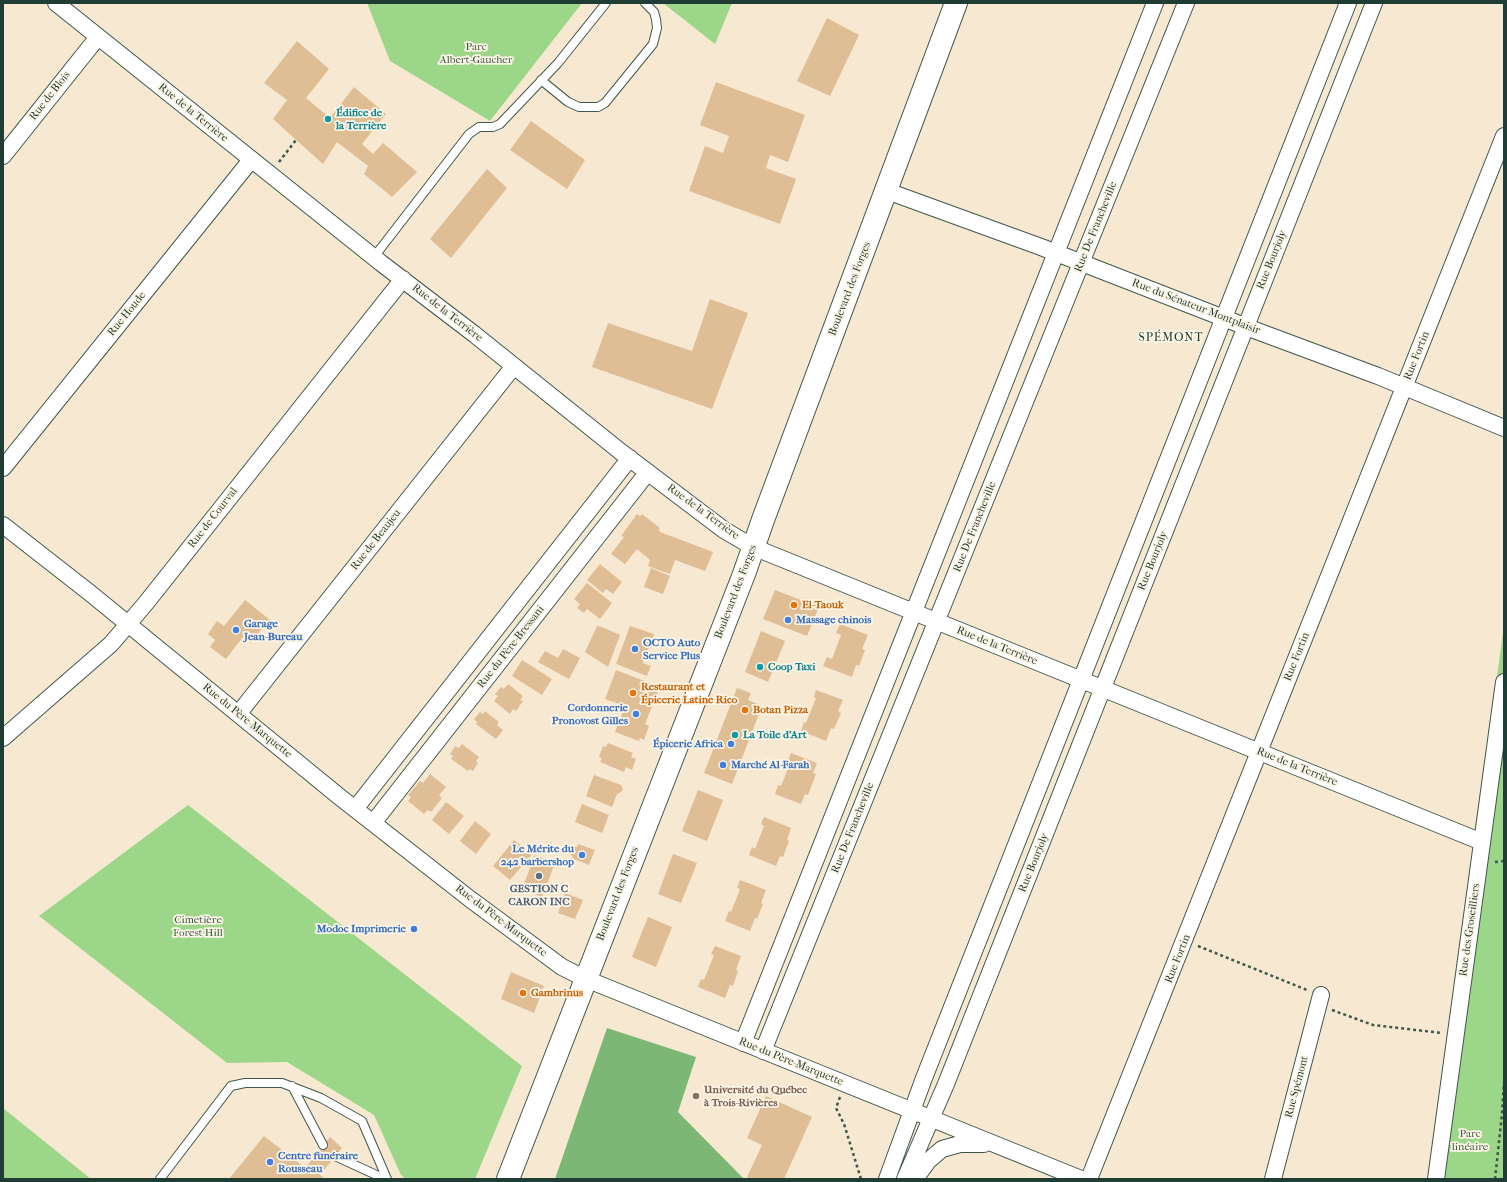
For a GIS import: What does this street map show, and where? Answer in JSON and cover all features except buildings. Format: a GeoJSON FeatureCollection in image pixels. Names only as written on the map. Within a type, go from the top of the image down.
{"type":"FeatureCollection","features":[{"type":"Feature","properties":{"kind":"main road","name":"Boulevard des Forges"},"geometry":{"type":"LineString","coordinates":[[508,1179],[753,547],[956,3]]}},
{"type":"Feature","properties":{"kind":"street","name":"Rue de la Terrière"},"geometry":{"type":"LineString","coordinates":[[56,3],[374,257],[724,530],[753,547],[1482,842]]}},
{"type":"Feature","properties":{"kind":"street","name":"Rue De Francheville"},"geometry":{"type":"LineString","coordinates":[[743,1043],[1155,3]]}},
{"type":"Feature","properties":{"kind":"street","name":"Rue De Francheville"},"geometry":{"type":"LineString","coordinates":[[763,1051],[1186,3]]}},
{"type":"Feature","properties":{"kind":"street"},"geometry":{"type":"LineString","coordinates":[[887,1179],[912,1111],[1348,3]]}},
{"type":"Feature","properties":{"kind":"street","name":"Rue Bourjoly"},"geometry":{"type":"LineString","coordinates":[[905,1179],[946,1084],[1374,3]]}},
{"type":"Feature","properties":{"kind":"street","name":"Rue de Blois"},"geometry":{"type":"LineString","coordinates":[[3,156],[98,37]]}},
{"type":"Feature","properties":{"kind":"street","name":"Rue Fortin"},"geometry":{"type":"LineString","coordinates":[[1090,1179],[1504,136]]}},
{"type":"Feature","properties":{"kind":"street","name":"Rue Houde"},"geometry":{"type":"LineString","coordinates":[[3,468],[252,160]]}},
{"type":"Feature","properties":{"kind":"street","name":"Rue du Sénateur Montplaisir"},"geometry":{"type":"LineString","coordinates":[[887,191],[1056,253],[1405,387],[1504,428]]}},
{"type":"Feature","properties":{"kind":"street","name":"Rue de Courval"},"geometry":{"type":"LineString","coordinates":[[3,738],[111,644],[403,279]]}},
{"type":"Feature","properties":{"kind":"street","name":"Rue de Beaujeu"},"geometry":{"type":"LineString","coordinates":[[239,714],[514,366]]}},
{"type":"Feature","properties":{"kind":"street","name":"Rue du Père-Bressani"},"geometry":{"type":"LineString","coordinates":[[356,809],[630,458]]}},
{"type":"Feature","properties":{"kind":"street","name":"Rue du Père-Bressani"},"geometry":{"type":"LineString","coordinates":[[374,823],[648,472]]}},
{"type":"Feature","properties":{"kind":"street","name":"Rue du Père-Marquette"},"geometry":{"type":"LineString","coordinates":[[3,525],[128,624],[356,809],[470,899],[562,967],[586,979],[1081,1179]]}},
{"type":"Feature","properties":{"kind":"street","name":"Rue des Groseilliers"},"geometry":{"type":"LineString","coordinates":[[1436,1179],[1504,682]]}},
{"type":"Feature","properties":{"kind":"street","name":"Rue Spémont"},"geometry":{"type":"LineString","coordinates":[[1272,1179],[1321,995]]}},
{"type":"Feature","properties":{"kind":"street"},"geometry":{"type":"LineString","coordinates":[[915,1179],[928,1161],[942,1149],[960,1144],[995,1145]]}},
{"type":"Feature","properties":{"kind":"lane"},"geometry":{"type":"LineString","coordinates":[[374,257],[469,134],[479,127],[493,127],[500,124],[558,63],[606,3]]}},
{"type":"Feature","properties":{"kind":"lane"},"geometry":{"type":"LineString","coordinates":[[541,80],[568,102],[579,107],[598,107],[606,103],[653,44],[657,28],[656,19],[654,12],[645,3]]}},
{"type":"Feature","properties":{"kind":"lane"},"geometry":{"type":"LineString","coordinates":[[160,1179],[231,1086],[244,1083],[282,1082],[321,1098],[362,1121],[386,1179]]}},
{"type":"Feature","properties":{"kind":"lane"},"geometry":{"type":"LineString","coordinates":[[292,1086],[323,1145]]}},
{"type":"Feature","properties":{"kind":"lane"},"geometry":{"type":"LineString","coordinates":[[336,1156],[386,1179]]}},
{"type":"Feature","properties":{"kind":"path"},"geometry":{"type":"LineString","coordinates":[[269,174],[296,140]]}},
{"type":"Feature","properties":{"kind":"path"},"geometry":{"type":"LineString","coordinates":[[1185,941],[1292,984]]}},
{"type":"Feature","properties":{"kind":"path"},"geometry":{"type":"LineString","coordinates":[[1343,1014],[1373,1024],[1456,1035]]}},
{"type":"Feature","properties":{"kind":"path"},"geometry":{"type":"LineString","coordinates":[[1495,1179],[1504,1082]]}},
{"type":"Feature","properties":{"kind":"path"},"geometry":{"type":"LineString","coordinates":[[845,1084],[836,1108],[844,1124],[861,1179]]}},
{"type":"Feature","properties":{"kind":"green space","name":"Parc Albert-Gaucher"},"geometry":{"type":"Polygon","coordinates":[[[367,3],[582,3],[490,121],[390,61],[367,3]]]}},
{"type":"Feature","properties":{"kind":"green space"},"geometry":{"type":"Polygon","coordinates":[[[663,3],[732,3],[715,44],[663,3]]]}},
{"type":"Feature","properties":{"kind":"green space","name":"Parc linéaire"},"geometry":{"type":"Polygon","coordinates":[[[1504,625],[1504,1179],[1431,1179],[1476,835],[1504,625]]]}},
{"type":"Feature","properties":{"kind":"green space","name":"Cimetière Forest Hill"},"geometry":{"type":"Polygon","coordinates":[[[188,805],[522,1066],[475,1179],[406,1179],[401,1175],[374,1115],[287,1062],[227,1063],[39,916],[188,805]]]}},
{"type":"Feature","properties":{"kind":"green space"},"geometry":{"type":"Polygon","coordinates":[[[607,1028],[696,1057],[678,1112],[744,1179],[555,1179],[607,1028]]]}},
{"type":"Feature","properties":{"kind":"green space"},"geometry":{"type":"Polygon","coordinates":[[[3,1108],[91,1179],[3,1179],[3,1108]]]}},
{"type":"Feature","properties":{"kind":"place","name":"Édifice de la Terrière"},"geometry":{"type":"Point","coordinates":[328,119]}},
{"type":"Feature","properties":{"kind":"place","name":"El-Taouk"},"geometry":{"type":"Point","coordinates":[794,605]}},
{"type":"Feature","properties":{"kind":"place","name":"Massage chinois"},"geometry":{"type":"Point","coordinates":[788,620]}},
{"type":"Feature","properties":{"kind":"place","name":"Garage Jean-Bureau"},"geometry":{"type":"Point","coordinates":[236,630]}},
{"type":"Feature","properties":{"kind":"place","name":"OCTO Auto Service Plus"},"geometry":{"type":"Point","coordinates":[635,649]}},
{"type":"Feature","properties":{"kind":"place","name":"Coop Taxi"},"geometry":{"type":"Point","coordinates":[760,667]}},
{"type":"Feature","properties":{"kind":"place","name":"Restaurant et Épicerie Latine Rico"},"geometry":{"type":"Point","coordinates":[633,693]}},
{"type":"Feature","properties":{"kind":"place","name":"Botan Pizza"},"geometry":{"type":"Point","coordinates":[745,710]}},
{"type":"Feature","properties":{"kind":"place","name":"Cordonnerie Pronovost Gilles"},"geometry":{"type":"Point","coordinates":[636,714]}},
{"type":"Feature","properties":{"kind":"place","name":"La Toile d'Art"},"geometry":{"type":"Point","coordinates":[735,735]}},
{"type":"Feature","properties":{"kind":"place","name":"Épicerie Africa"},"geometry":{"type":"Point","coordinates":[731,744]}},
{"type":"Feature","properties":{"kind":"place","name":"Marché Al-Farah"},"geometry":{"type":"Point","coordinates":[723,765]}},
{"type":"Feature","properties":{"kind":"place","name":"Le Mérite du 242 barbershop"},"geometry":{"type":"Point","coordinates":[582,855]}},
{"type":"Feature","properties":{"kind":"place","name":"GESTION C CARON INC"},"geometry":{"type":"Point","coordinates":[539,876]}},
{"type":"Feature","properties":{"kind":"place","name":"Modoc Imprimerie"},"geometry":{"type":"Point","coordinates":[414,929]}},
{"type":"Feature","properties":{"kind":"place","name":"Gambrinus"},"geometry":{"type":"Point","coordinates":[523,993]}},
{"type":"Feature","properties":{"kind":"place","name":"Université du Québec à Trois-Rivières"},"geometry":{"type":"Point","coordinates":[696,1096]}},
{"type":"Feature","properties":{"kind":"place","name":"Centre funéraire Rousseau"},"geometry":{"type":"Point","coordinates":[270,1162]}},
{"type":"Feature","properties":{"kind":"district","name":"SPÉMONT"},"geometry":{"type":"Point","coordinates":[1171,338]}}]}
